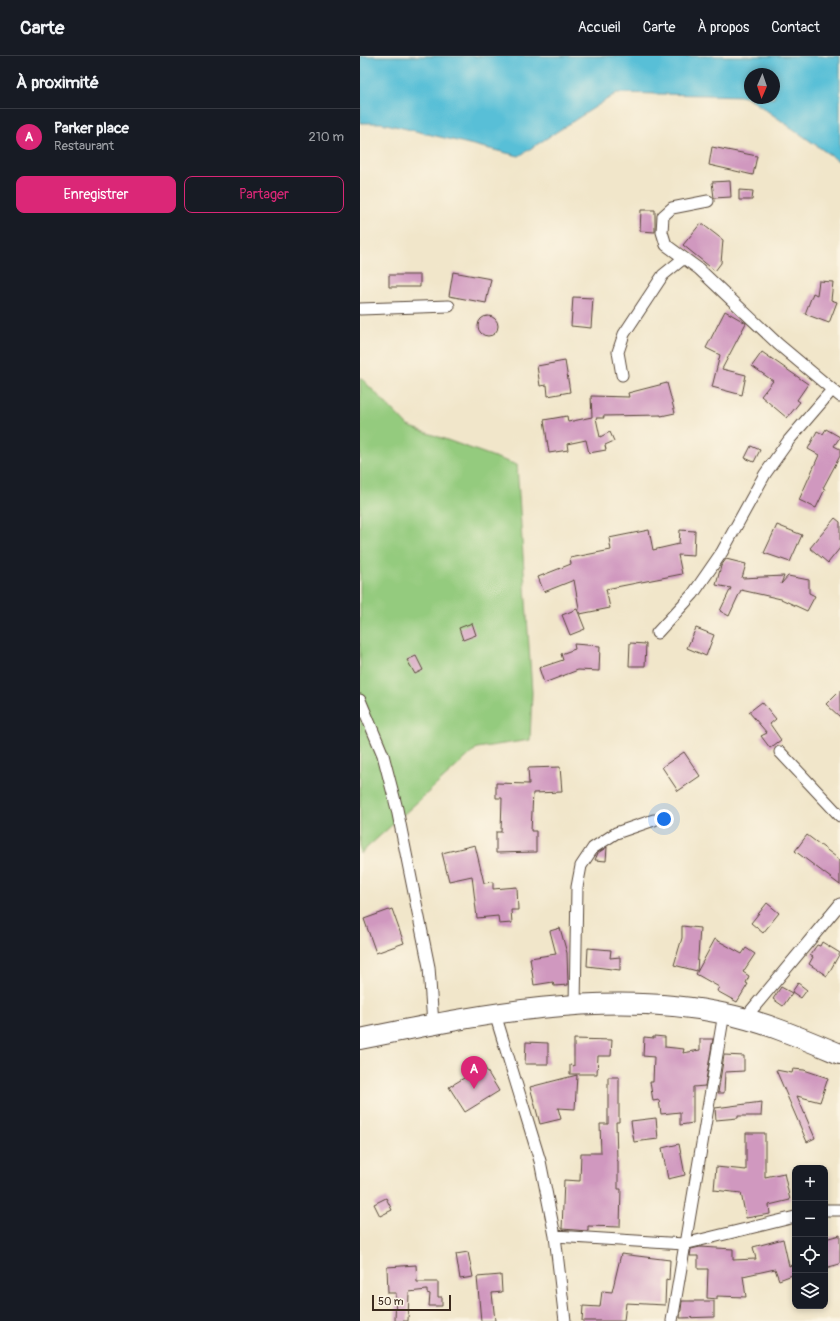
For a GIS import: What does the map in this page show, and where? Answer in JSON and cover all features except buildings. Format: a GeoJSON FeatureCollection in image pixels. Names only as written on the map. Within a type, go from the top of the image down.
{"type":"FeatureCollection","features":[{"type":"Feature","properties":{"kind":"highway"},"geometry":{"type":"LineString","coordinates":[[360,1039],[433,1024],[495,1014],[575,1005],[638,1004],[683,1007],[724,1013],[745,1018],[840,1054]]}},
{"type":"Feature","properties":{"kind":"street"},"geometry":{"type":"LineString","coordinates":[[657,633],[693,594],[722,552],[765,474],[789,440],[836,393],[778,344],[698,269],[666,245],[662,232],[663,216],[672,208],[708,201]]}},
{"type":"Feature","properties":{"kind":"street"},"geometry":{"type":"LineString","coordinates":[[622,375],[618,352],[624,334],[663,276],[684,258]]}},
{"type":"Feature","properties":{"kind":"street"},"geometry":{"type":"LineString","coordinates":[[360,309],[449,306]]}},
{"type":"Feature","properties":{"kind":"street"},"geometry":{"type":"LineString","coordinates":[[360,700],[383,756],[398,810],[429,967],[433,1024]]}},
{"type":"Feature","properties":{"kind":"street"},"geometry":{"type":"LineString","coordinates":[[780,752],[840,816]]}},
{"type":"Feature","properties":{"kind":"street"},"geometry":{"type":"LineString","coordinates":[[575,1005],[577,887],[581,866],[593,848],[616,833],[654,820]]}},
{"type":"Feature","properties":{"kind":"street"},"geometry":{"type":"LineString","coordinates":[[745,1018],[840,904]]}},
{"type":"Feature","properties":{"kind":"street"},"geometry":{"type":"LineString","coordinates":[[672,1321],[724,1013]]}},
{"type":"Feature","properties":{"kind":"street"},"geometry":{"type":"LineString","coordinates":[[495,1014],[540,1161],[555,1236],[565,1321]]}},
{"type":"Feature","properties":{"kind":"street"},"geometry":{"type":"LineString","coordinates":[[828,1210],[840,1210]]}},
{"type":"Feature","properties":{"kind":"street"},"geometry":{"type":"LineString","coordinates":[[555,1236],[684,1244],[792,1218]]}},
{"type":"Feature","properties":{"kind":"green space"},"geometry":{"type":"Polygon","coordinates":[[[360,377],[408,426],[517,465],[532,692],[530,740],[477,748],[360,854],[360,377]]]}},
{"type":"Feature","properties":{"kind":"water"},"geometry":{"type":"Polygon","coordinates":[[[360,56],[840,56],[840,162],[757,104],[780,104],[780,68],[744,68],[744,96],[617,93],[519,156],[382,123],[360,123],[360,56]]]}},
{"type":"Feature","properties":{"kind":"place","name":"Parker place"},"geometry":{"type":"Point","coordinates":[474,1089]}}]}
